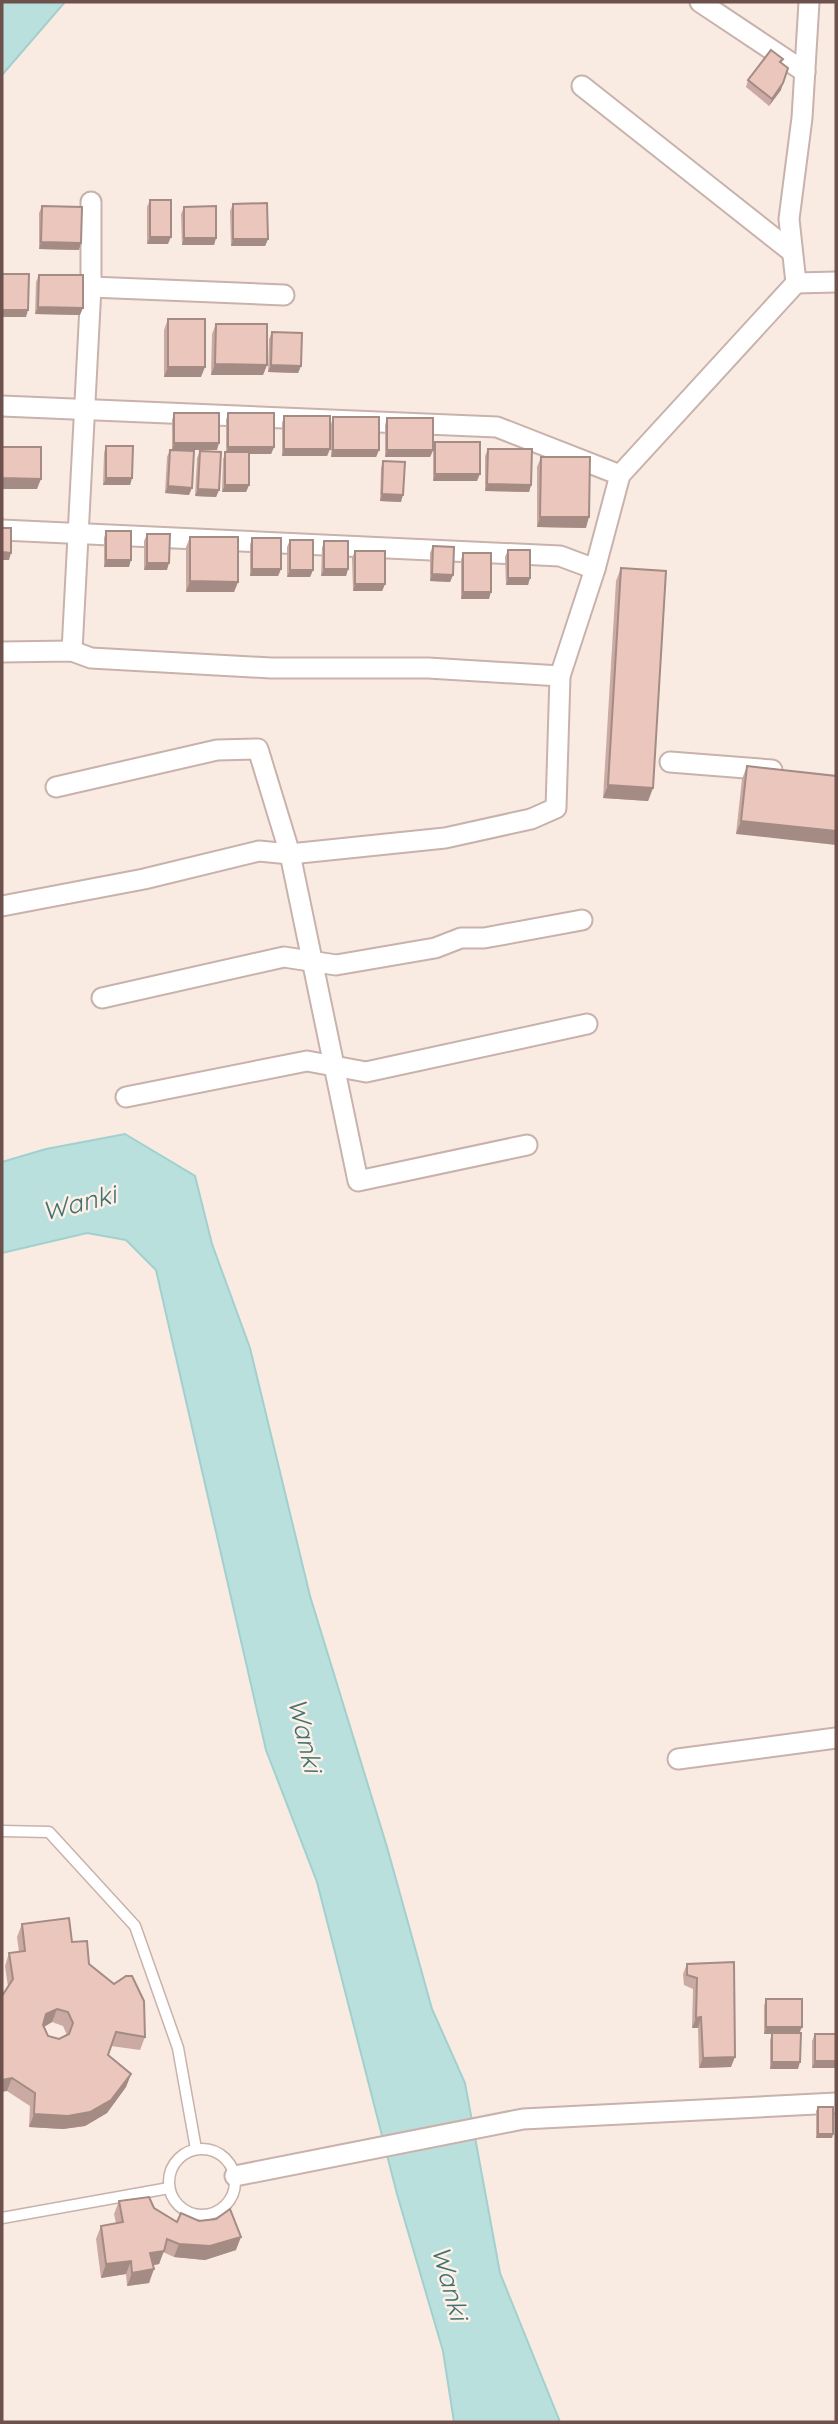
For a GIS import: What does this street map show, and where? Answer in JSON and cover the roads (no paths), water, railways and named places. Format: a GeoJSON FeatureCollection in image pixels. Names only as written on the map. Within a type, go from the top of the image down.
{"type":"FeatureCollection","features":[{"type":"Feature","properties":{"kind":"street"},"geometry":{"type":"LineString","coordinates":[[700,2],[805,72]]}},
{"type":"Feature","properties":{"kind":"street"},"geometry":{"type":"LineString","coordinates":[[796,283],[789,219],[805,72],[809,2]]}},
{"type":"Feature","properties":{"kind":"street"},"geometry":{"type":"LineString","coordinates":[[582,86],[792,252]]}},
{"type":"Feature","properties":{"kind":"street"},"geometry":{"type":"LineString","coordinates":[[72,651],[90,287],[90,202]]}},
{"type":"Feature","properties":{"kind":"street"},"geometry":{"type":"LineString","coordinates":[[2,905],[144,879],[259,851],[290,854],[445,838],[531,820],[556,808],[560,676],[596,569],[620,475],[796,283],[836,282]]}},
{"type":"Feature","properties":{"kind":"street"},"geometry":{"type":"LineString","coordinates":[[90,287],[284,295]]}},
{"type":"Feature","properties":{"kind":"street"},"geometry":{"type":"LineString","coordinates":[[2,407],[497,427],[620,475]]}},
{"type":"Feature","properties":{"kind":"street"},"geometry":{"type":"LineString","coordinates":[[2,530],[560,556],[596,569]]}},
{"type":"Feature","properties":{"kind":"street"},"geometry":{"type":"LineString","coordinates":[[2,652],[72,651],[90,658],[243,666],[428,668],[560,676]]}},
{"type":"Feature","properties":{"kind":"street"},"geometry":{"type":"LineString","coordinates":[[56,787],[217,750],[258,749],[290,854],[358,1181],[527,1145]]}},
{"type":"Feature","properties":{"kind":"street"},"geometry":{"type":"LineString","coordinates":[[670,762],[795,772]]}},
{"type":"Feature","properties":{"kind":"street"},"geometry":{"type":"LineString","coordinates":[[102,998],[284,957],[337,965],[435,948],[461,938],[484,938],[582,920]]}},
{"type":"Feature","properties":{"kind":"street"},"geometry":{"type":"LineString","coordinates":[[127,1097],[307,1061],[366,1072],[587,1024]]}},
{"type":"Feature","properties":{"kind":"street"},"geometry":{"type":"LineString","coordinates":[[678,1759],[836,1738]]}},
{"type":"Feature","properties":{"kind":"street"},"geometry":{"type":"LineString","coordinates":[[234,2176],[523,2119],[836,2104]]}},
{"type":"Feature","properties":{"kind":"lane"},"geometry":{"type":"LineString","coordinates":[[2,1831],[49,1832],[135,1926],[178,2048],[196,2149]]}},
{"type":"Feature","properties":{"kind":"lane"},"geometry":{"type":"LineString","coordinates":[[196,2149],[209,2149],[220,2154],[230,2164],[234,2176],[229,2201],[220,2210],[208,2215],[195,2215],[183,2209],[174,2200],[169,2188],[169,2175],[174,2163],[184,2154],[196,2149]]}},
{"type":"Feature","properties":{"kind":"lane"},"geometry":{"type":"LineString","coordinates":[[2,2218],[169,2188]]}},
{"type":"Feature","properties":{"kind":"water"},"geometry":{"type":"Polygon","coordinates":[[[2,2],[65,2],[2,75],[2,2]]]}},
{"type":"Feature","properties":{"kind":"water","name":"Wanki"},"geometry":{"type":"Polygon","coordinates":[[[125,1134],[195,1176],[212,1244],[250,1348],[310,1596],[387,1847],[432,2009],[465,2083],[500,2273],[560,2422],[454,2422],[443,2351],[397,2194],[317,1882],[266,1750],[156,1270],[126,1240],[87,1233],[2,1253],[2,1162],[46,1149],[125,1134]]]}}]}
